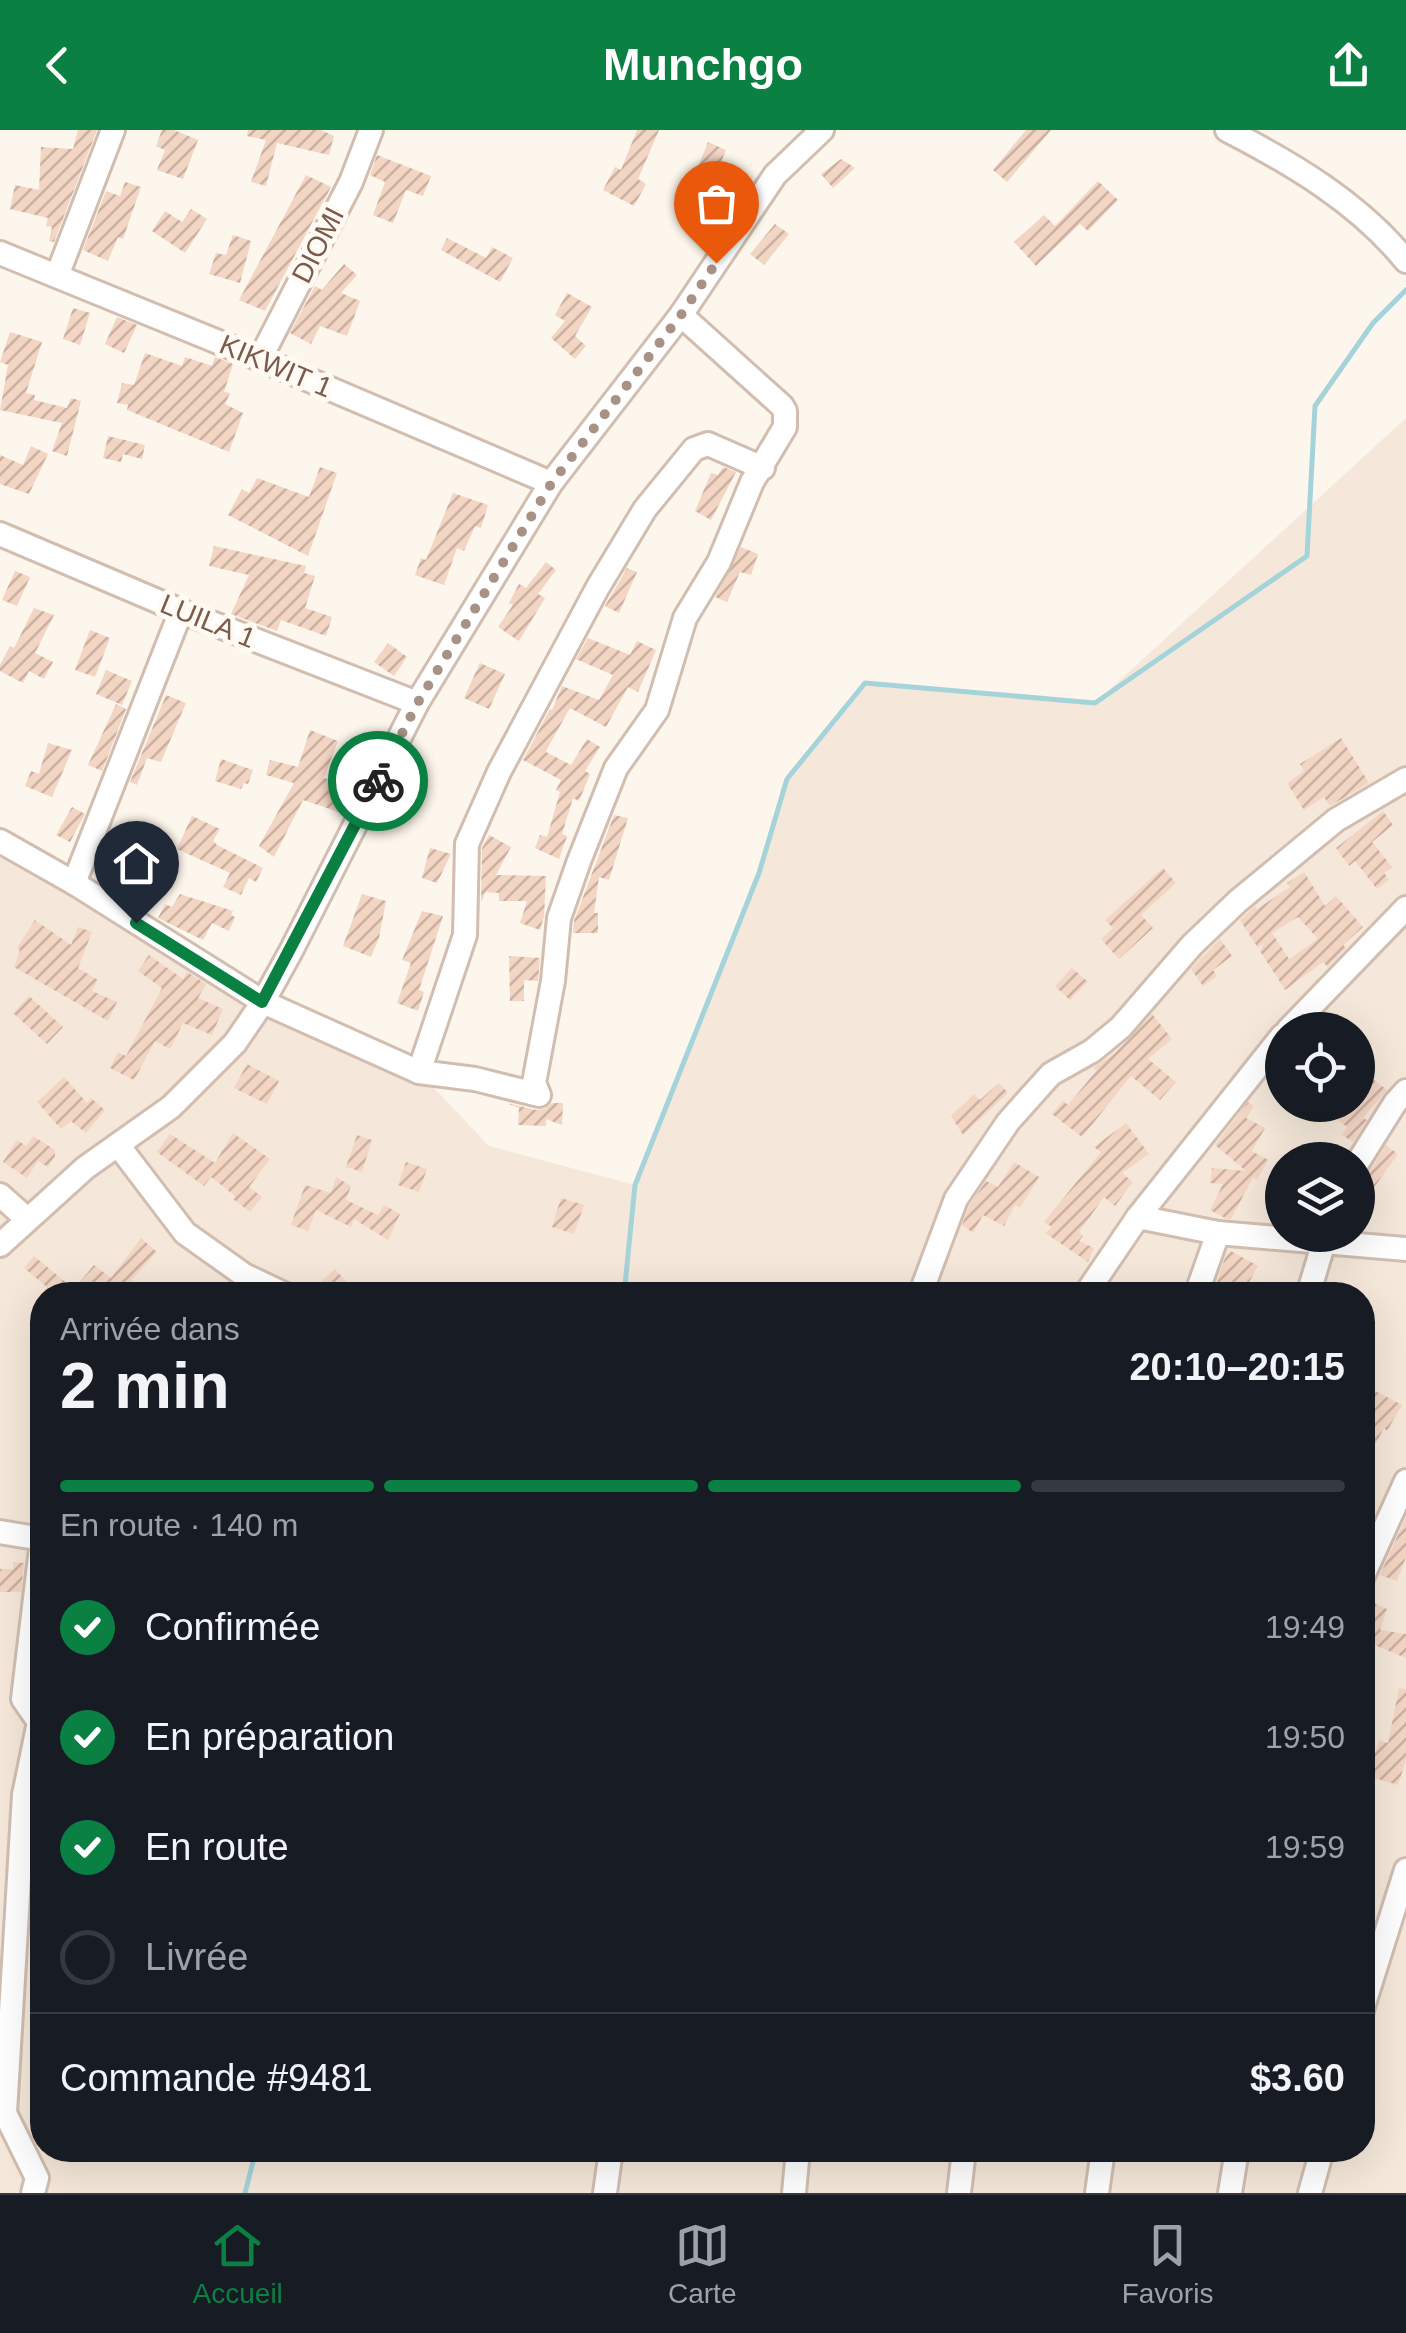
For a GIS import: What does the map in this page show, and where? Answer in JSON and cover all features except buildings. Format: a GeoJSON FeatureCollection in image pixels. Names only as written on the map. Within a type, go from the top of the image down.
{"type":"FeatureCollection","features":[{"type":"Feature","properties":{"kind":"street"},"geometry":{"type":"LineString","coordinates":[[57,276],[113,130]]}},
{"type":"Feature","properties":{"kind":"street","name":"DIOMI"},"geometry":{"type":"LineString","coordinates":[[260,359],[350,182],[371,130]]}},
{"type":"Feature","properties":{"kind":"street"},"geometry":{"type":"LineString","coordinates":[[0,1245],[84,1168],[162,1114],[235,1042],[262,1002],[417,704],[551,484],[681,315],[775,175],[822,130]]}},
{"type":"Feature","properties":{"kind":"street"},"geometry":{"type":"LineString","coordinates":[[1228,130],[1274,154],[1334,194],[1402,256]]}},
{"type":"Feature","properties":{"kind":"street","name":"KIKWIT 1"},"geometry":{"type":"LineString","coordinates":[[0,253],[551,484]]}},
{"type":"Feature","properties":{"kind":"street"},"geometry":{"type":"LineString","coordinates":[[0,841],[262,1002],[420,1072],[475,1078],[539,1095],[534,1083],[559,918],[616,768],[657,710],[685,618],[719,562],[752,482],[784,427],[786,412],[681,315]]}},
{"type":"Feature","properties":{"kind":"street"},"geometry":{"type":"LineString","coordinates":[[420,1072],[465,935],[467,844],[499,772],[598,587],[645,509],[694,449],[708,444],[762,468]]}},
{"type":"Feature","properties":{"kind":"street","name":"LUILA 1"},"geometry":{"type":"LineString","coordinates":[[0,534],[417,704]]}},
{"type":"Feature","properties":{"kind":"street"},"geometry":{"type":"LineString","coordinates":[[74,883],[181,611]]}},
{"type":"Feature","properties":{"kind":"street"},"geometry":{"type":"LineString","coordinates":[[925,1282],[956,1198],[1008,1122],[1052,1074],[1092,1052],[1121,1027],[1192,945],[1238,901],[1336,820],[1406,779]]}},
{"type":"Feature","properties":{"kind":"street"},"geometry":{"type":"LineString","coordinates":[[1305,1012],[1406,908]]}},
{"type":"Feature","properties":{"kind":"street"},"geometry":{"type":"LineString","coordinates":[[1094,1282],[1138,1217],[1265,1057]]}},
{"type":"Feature","properties":{"kind":"street"},"geometry":{"type":"LineString","coordinates":[[1370,1142],[1406,1091]]}},
{"type":"Feature","properties":{"kind":"street"},"geometry":{"type":"LineString","coordinates":[[118,1145],[181,1230],[260,1282]]}},
{"type":"Feature","properties":{"kind":"street"},"geometry":{"type":"LineString","coordinates":[[0,1194],[26,1219]]}},
{"type":"Feature","properties":{"kind":"street"},"geometry":{"type":"LineString","coordinates":[[1138,1217],[1218,1233],[1265,1236]]}},
{"type":"Feature","properties":{"kind":"street"},"geometry":{"type":"LineString","coordinates":[[1201,1282],[1218,1233]]}},
{"type":"Feature","properties":{"kind":"street"},"geometry":{"type":"LineString","coordinates":[[1375,1245],[1406,1248]]}},
{"type":"Feature","properties":{"kind":"street"},"geometry":{"type":"LineString","coordinates":[[1312,1282],[1321,1252]]}},
{"type":"Feature","properties":{"kind":"street"},"geometry":{"type":"LineString","coordinates":[[1375,1549],[1406,1481]]}},
{"type":"Feature","properties":{"kind":"street"},"geometry":{"type":"LineString","coordinates":[[0,1532],[30,1538]]}},
{"type":"Feature","properties":{"kind":"street"},"geometry":{"type":"LineString","coordinates":[[30,1601],[11,1698],[30,1714]]}},
{"type":"Feature","properties":{"kind":"street"},"geometry":{"type":"LineString","coordinates":[[30,1766],[24,1795],[5,2113],[37,2178],[33,2193]]}},
{"type":"Feature","properties":{"kind":"street"},"geometry":{"type":"LineString","coordinates":[[1375,1969],[1406,1870]]}},
{"type":"Feature","properties":{"kind":"street"},"geometry":{"type":"LineString","coordinates":[[605,2193],[610,2162]]}},
{"type":"Feature","properties":{"kind":"street"},"geometry":{"type":"LineString","coordinates":[[794,2193],[797,2162]]}},
{"type":"Feature","properties":{"kind":"street"},"geometry":{"type":"LineString","coordinates":[[959,2193],[963,2162]]}},
{"type":"Feature","properties":{"kind":"street"},"geometry":{"type":"LineString","coordinates":[[1096,2193],[1101,2162]]}},
{"type":"Feature","properties":{"kind":"street"},"geometry":{"type":"LineString","coordinates":[[1230,2193],[1234,2162]]}},
{"type":"Feature","properties":{"kind":"street"},"geometry":{"type":"LineString","coordinates":[[1310,2193],[1319,2162]]}},
{"type":"Feature","properties":{"kind":"shaded area"},"geometry":{"type":"Polygon","coordinates":[[[1406,418],[1406,2193],[0,2193],[0,841],[262,1002],[419,1072],[489,1146],[635,1185],[759,873],[787,779],[865,683],[1095,703],[1406,418]]]}},
{"type":"Feature","properties":{"kind":"waterway"},"geometry":{"type":"LineString","coordinates":[[625,1282],[635,1185],[759,873],[787,779],[865,683],[1095,703],[1307,556],[1315,406],[1373,323],[1406,290]]}},
{"type":"Feature","properties":{"kind":"waterway"},"geometry":{"type":"LineString","coordinates":[[245,2193],[253,2162]]}},
{"type":"Feature","properties":{"kind":"way so far"},"geometry":{"type":"LineString","coordinates":[[378,781],[417,704],[551,484],[681,315],[716,263]]}},
{"type":"Feature","properties":{"kind":"route"},"geometry":{"type":"LineString","coordinates":[[136,923],[262,1002],[378,781]]}}]}
